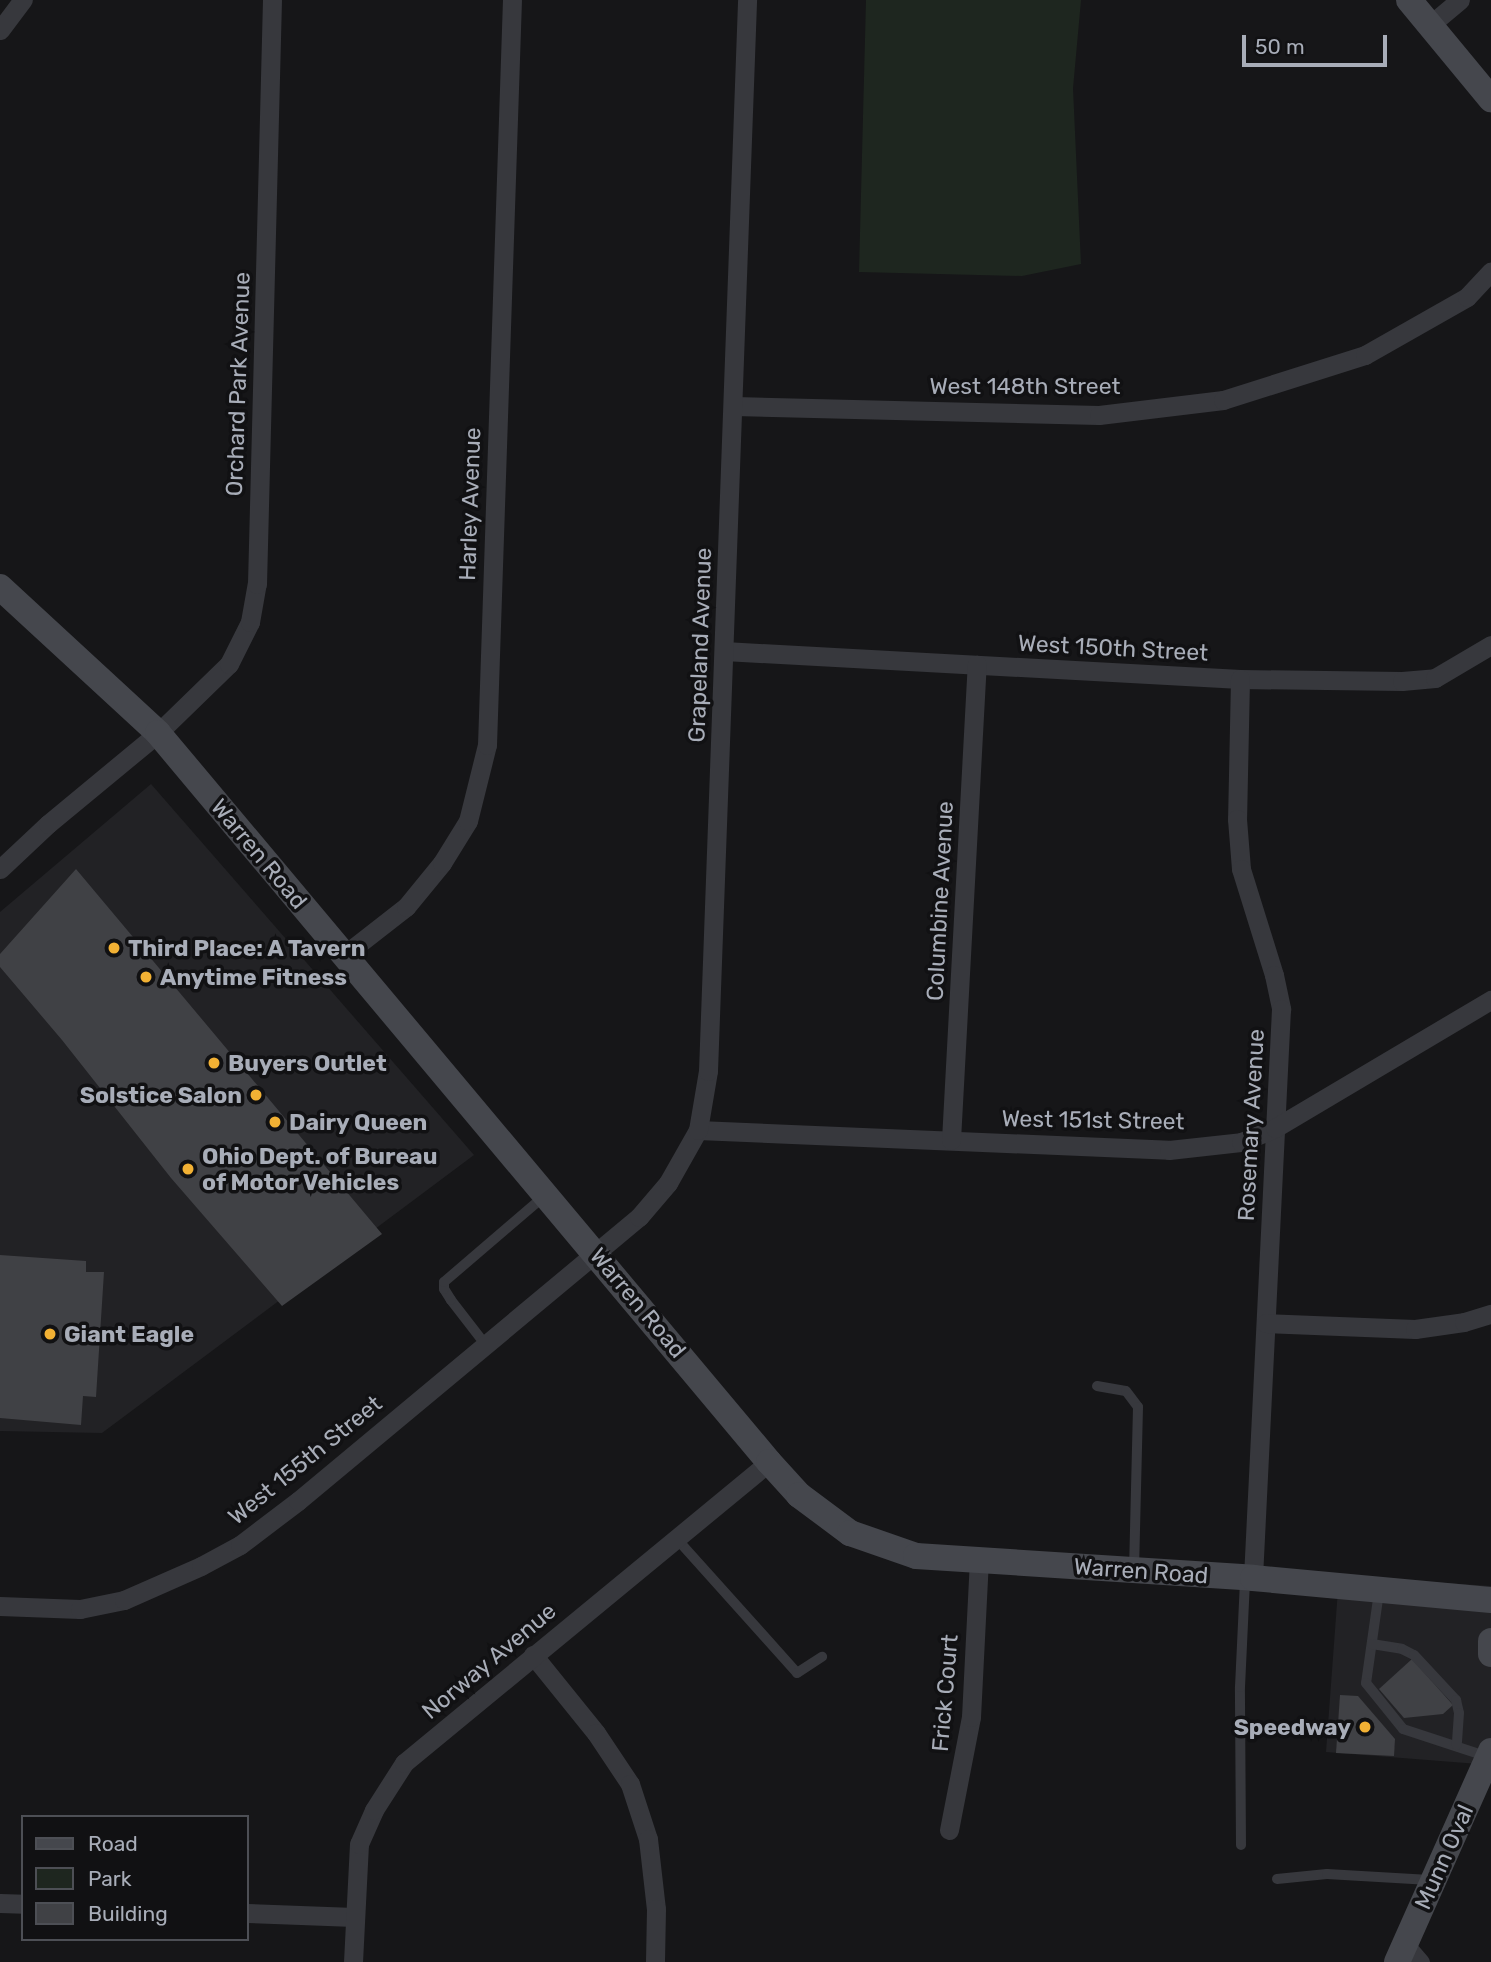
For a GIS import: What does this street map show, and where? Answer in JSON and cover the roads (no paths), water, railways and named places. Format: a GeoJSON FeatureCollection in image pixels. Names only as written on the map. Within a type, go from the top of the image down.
{"type":"FeatureCollection","features":[{"type":"Feature","properties":{"kind":"main road"},"geometry":{"type":"LineString","coordinates":[[1409,0],[1491,99]]}},
{"type":"Feature","properties":{"kind":"main road","name":"Warren Road"},"geometry":{"type":"LineString","coordinates":[[0,587],[158,733],[343,956],[596,1252],[769,1462],[799,1495],[850,1533],[916,1556],[1249,1578],[1491,1600]]}},
{"type":"Feature","properties":{"kind":"main road"},"geometry":{"type":"LineString","coordinates":[[1491,1641],[1491,1654]]}},
{"type":"Feature","properties":{"kind":"main road","name":"Munn Oval"},"geometry":{"type":"LineString","coordinates":[[1408,1956],[1434,1881],[1490,1754]]}},
{"type":"Feature","properties":{"kind":"street"},"geometry":{"type":"LineString","coordinates":[[0,30],[23,0]]}},
{"type":"Feature","properties":{"kind":"street","name":"Orchard Park Avenue"},"geometry":{"type":"LineString","coordinates":[[0,869],[48,824],[158,733],[229,664],[250,622],[257,584],[272,0]]}},
{"type":"Feature","properties":{"kind":"street","name":"Harley Avenue"},"geometry":{"type":"LineString","coordinates":[[343,956],[406,907],[442,863],[468,821],[487,745],[512,0]]}},
{"type":"Feature","properties":{"kind":"street","name":"Grapeland Avenue"},"geometry":{"type":"LineString","coordinates":[[596,1252],[639,1217],[668,1183],[698,1130],[708,1072],[747,0]]}},
{"type":"Feature","properties":{"kind":"street"},"geometry":{"type":"LineString","coordinates":[[1430,25],[1460,0]]}},
{"type":"Feature","properties":{"kind":"street","name":"West 148th Street"},"geometry":{"type":"LineString","coordinates":[[734,406],[1099,415],[1223,400],[1365,355],[1467,297],[1491,271]]}},
{"type":"Feature","properties":{"kind":"street","name":"West 150th Street"},"geometry":{"type":"LineString","coordinates":[[724,651],[1240,679],[1402,681],[1435,678],[1491,645]]}},
{"type":"Feature","properties":{"kind":"street","name":"Columbine Avenue"},"geometry":{"type":"LineString","coordinates":[[951,1140],[977,664]]}},
{"type":"Feature","properties":{"kind":"street","name":"Rosemary Avenue"},"geometry":{"type":"LineString","coordinates":[[1240,679],[1237,819],[1241,869],[1274,975],[1280,1009],[1266,1323],[1249,1578]]}},
{"type":"Feature","properties":{"kind":"street","name":"West 151st Street"},"geometry":{"type":"LineString","coordinates":[[698,1130],[1168,1150],[1241,1142],[1275,1128],[1491,1000]]}},
{"type":"Feature","properties":{"kind":"street","name":"West 155th Street"},"geometry":{"type":"LineString","coordinates":[[0,1606],[80,1609],[124,1600],[201,1566],[240,1545],[298,1501],[596,1252]]}},
{"type":"Feature","properties":{"kind":"street"},"geometry":{"type":"LineString","coordinates":[[1266,1323],[1415,1329],[1464,1322],[1491,1314]]}},
{"type":"Feature","properties":{"kind":"street","name":"Norway Avenue"},"geometry":{"type":"LineString","coordinates":[[353,1962],[359,1844],[374,1810],[404,1763],[769,1462]]}},
{"type":"Feature","properties":{"kind":"street","name":"Frick Court"},"geometry":{"type":"LineString","coordinates":[[949,1830],[971,1717],[979,1560]]}},
{"type":"Feature","properties":{"kind":"street"},"geometry":{"type":"LineString","coordinates":[[533,1655],[596,1733],[630,1784],[648,1839],[656,1909],[655,1962]]}},
{"type":"Feature","properties":{"kind":"street"},"geometry":{"type":"LineString","coordinates":[[0,1903],[21,1904]]}},
{"type":"Feature","properties":{"kind":"street"},"geometry":{"type":"LineString","coordinates":[[248,1913],[354,1917]]}},
{"type":"Feature","properties":{"kind":"lane"},"geometry":{"type":"LineString","coordinates":[[485,1344],[451,1300],[444,1289],[444,1282],[546,1194]]}},
{"type":"Feature","properties":{"kind":"lane"},"geometry":{"type":"LineString","coordinates":[[1097,1386],[1126,1391],[1138,1407],[1134,1571]]}},
{"type":"Feature","properties":{"kind":"lane"},"geometry":{"type":"LineString","coordinates":[[676,1538],[797,1673],[822,1657]]}},
{"type":"Feature","properties":{"kind":"lane"},"geometry":{"type":"LineString","coordinates":[[1241,1845],[1240,1687],[1249,1578]]}},
{"type":"Feature","properties":{"kind":"lane"},"geometry":{"type":"LineString","coordinates":[[1379,1590],[1366,1683],[1403,1729],[1490,1754]]}},
{"type":"Feature","properties":{"kind":"lane"},"geometry":{"type":"LineString","coordinates":[[1372,1644],[1402,1649],[1414,1655],[1456,1700],[1459,1713],[1457,1745]]}},
{"type":"Feature","properties":{"kind":"lane"},"geometry":{"type":"LineString","coordinates":[[1277,1879],[1326,1874],[1434,1881]]}},
{"type":"Feature","properties":{"kind":"place","name":"Third Place: A Tavern"},"geometry":{"type":"Point","coordinates":[114,948]}},
{"type":"Feature","properties":{"kind":"place","name":"Anytime Fitness"},"geometry":{"type":"Point","coordinates":[146,977]}},
{"type":"Feature","properties":{"kind":"place","name":"Buyers Outlet"},"geometry":{"type":"Point","coordinates":[214,1063]}},
{"type":"Feature","properties":{"kind":"place","name":"Solstice Salon"},"geometry":{"type":"Point","coordinates":[256,1095]}},
{"type":"Feature","properties":{"kind":"place","name":"Dairy Queen"},"geometry":{"type":"Point","coordinates":[275,1122]}},
{"type":"Feature","properties":{"kind":"place","name":"Ohio Dept. of Bureau of Motor Vehicles"},"geometry":{"type":"Point","coordinates":[188,1169]}},
{"type":"Feature","properties":{"kind":"place","name":"Giant Eagle"},"geometry":{"type":"Point","coordinates":[50,1334]}},
{"type":"Feature","properties":{"kind":"place","name":"Speedway"},"geometry":{"type":"Point","coordinates":[1365,1727]}}]}
